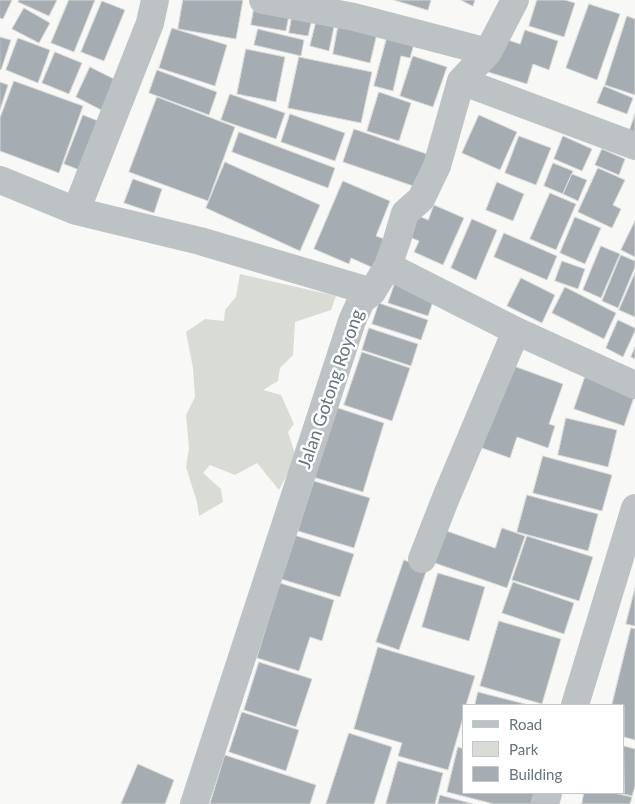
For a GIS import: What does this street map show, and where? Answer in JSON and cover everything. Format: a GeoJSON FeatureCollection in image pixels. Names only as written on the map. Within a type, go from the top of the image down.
{"type":"FeatureCollection","features":[{"type":"Feature","properties":{"kind":"street"},"geometry":{"type":"LineString","coordinates":[[76,211],[150,23],[155,0]]}},
{"type":"Feature","properties":{"kind":"street","name":"Jalan Gotong Royong"},"geometry":{"type":"LineString","coordinates":[[194,804],[352,320],[361,301],[372,292],[388,266],[405,213],[421,199],[437,166],[461,81],[488,52],[515,0]]}},
{"type":"Feature","properties":{"kind":"street"},"geometry":{"type":"LineString","coordinates":[[278,1],[354,17],[488,52]]}},
{"type":"Feature","properties":{"kind":"street"},"geometry":{"type":"LineString","coordinates":[[461,81],[635,146]]}},
{"type":"Feature","properties":{"kind":"street"},"geometry":{"type":"LineString","coordinates":[[0,180],[76,211],[200,241],[372,292]]}},
{"type":"Feature","properties":{"kind":"street"},"geometry":{"type":"LineString","coordinates":[[388,266],[516,330],[635,385]]}},
{"type":"Feature","properties":{"kind":"street"},"geometry":{"type":"LineString","coordinates":[[422,559],[516,330]]}},
{"type":"Feature","properties":{"kind":"street"},"geometry":{"type":"LineString","coordinates":[[575,704],[635,508]]}},
{"type":"Feature","properties":{"kind":"green space"},"geometry":{"type":"Polygon","coordinates":[[[240,274],[336,296],[331,310],[295,322],[293,355],[280,368],[278,381],[263,390],[281,395],[294,424],[288,432],[294,451],[293,464],[279,490],[257,463],[235,475],[210,465],[203,473],[221,489],[223,502],[199,516],[197,502],[186,467],[189,448],[186,415],[195,397],[193,368],[186,332],[205,319],[224,321],[225,310],[236,297],[240,274]]]}},
{"type":"Feature","properties":{"kind":"building"},"geometry":{"type":"Polygon","coordinates":[[[0,0],[12,0],[3,19],[0,18],[0,0]]]}},
{"type":"Feature","properties":{"kind":"building"},"geometry":{"type":"Polygon","coordinates":[[[19,0],[57,0],[49,16],[18,2],[19,0]]]}},
{"type":"Feature","properties":{"kind":"building"},"geometry":{"type":"Polygon","coordinates":[[[69,0],[95,0],[74,52],[51,43],[69,0]]]}},
{"type":"Feature","properties":{"kind":"building"},"geometry":{"type":"Polygon","coordinates":[[[183,0],[243,0],[236,39],[178,29],[183,0]]]}},
{"type":"Feature","properties":{"kind":"building"},"geometry":{"type":"Polygon","coordinates":[[[394,0],[431,0],[428,10],[394,0]]]}},
{"type":"Feature","properties":{"kind":"building"},"geometry":{"type":"Polygon","coordinates":[[[461,0],[475,0],[473,6],[461,0]]]}},
{"type":"Feature","properties":{"kind":"building"},"geometry":{"type":"Polygon","coordinates":[[[537,0],[565,0],[575,3],[564,37],[529,26],[537,0]]]}},
{"type":"Feature","properties":{"kind":"building"},"geometry":{"type":"Polygon","coordinates":[[[102,1],[125,10],[104,61],[81,52],[102,1]]]}},
{"type":"Feature","properties":{"kind":"building"},"geometry":{"type":"Polygon","coordinates":[[[255,3],[290,9],[286,31],[251,25],[255,3]]]}},
{"type":"Feature","properties":{"kind":"building"},"geometry":{"type":"Polygon","coordinates":[[[589,4],[620,14],[597,80],[566,68],[589,4]]]}},
{"type":"Feature","properties":{"kind":"building"},"geometry":{"type":"Polygon","coordinates":[[[24,8],[50,23],[39,43],[12,29],[24,8]]]}},
{"type":"Feature","properties":{"kind":"building"},"geometry":{"type":"Polygon","coordinates":[[[293,11],[313,15],[308,36],[289,33],[293,11]]]}},
{"type":"Feature","properties":{"kind":"building"},"geometry":{"type":"Polygon","coordinates":[[[627,16],[635,19],[635,95],[605,85],[627,16]]]}},
{"type":"Feature","properties":{"kind":"building"},"geometry":{"type":"Polygon","coordinates":[[[317,18],[335,22],[329,51],[310,46],[317,18]]]}},
{"type":"Feature","properties":{"kind":"building"},"geometry":{"type":"Polygon","coordinates":[[[339,21],[378,29],[370,63],[333,54],[339,21]]]}},
{"type":"Feature","properties":{"kind":"building"},"geometry":{"type":"Polygon","coordinates":[[[172,28],[227,45],[215,86],[159,68],[172,28]]]}},
{"type":"Feature","properties":{"kind":"building"},"geometry":{"type":"Polygon","coordinates":[[[258,29],[304,40],[301,56],[254,45],[258,29]]]}},
{"type":"Feature","properties":{"kind":"building"},"geometry":{"type":"Polygon","coordinates":[[[389,30],[416,37],[410,58],[401,56],[393,91],[374,86],[389,30]]]}},
{"type":"Feature","properties":{"kind":"building"},"geometry":{"type":"Polygon","coordinates":[[[525,30],[558,41],[549,70],[533,64],[527,84],[488,72],[499,37],[520,44],[525,30]]]}},
{"type":"Feature","properties":{"kind":"building"},"geometry":{"type":"Polygon","coordinates":[[[0,37],[11,40],[1,70],[0,69],[0,37]]]}},
{"type":"Feature","properties":{"kind":"building"},"geometry":{"type":"Polygon","coordinates":[[[18,38],[50,50],[38,83],[6,70],[18,38]]]}},
{"type":"Feature","properties":{"kind":"building"},"geometry":{"type":"Polygon","coordinates":[[[246,49],[285,57],[276,102],[237,94],[246,49]]]}},
{"type":"Feature","properties":{"kind":"building"},"geometry":{"type":"Polygon","coordinates":[[[55,52],[82,63],[69,94],[42,83],[55,52]]]}},
{"type":"Feature","properties":{"kind":"building"},"geometry":{"type":"Polygon","coordinates":[[[413,56],[447,67],[433,107],[400,96],[413,56]]]}},
{"type":"Feature","properties":{"kind":"building"},"geometry":{"type":"Polygon","coordinates":[[[299,57],[372,72],[361,123],[288,108],[299,57]]]}},
{"type":"Feature","properties":{"kind":"building"},"geometry":{"type":"Polygon","coordinates":[[[90,67],[122,83],[107,113],[76,97],[90,67]]]}},
{"type":"Feature","properties":{"kind":"building"},"geometry":{"type":"Polygon","coordinates":[[[157,70],[217,92],[209,115],[149,93],[157,70]]]}},
{"type":"Feature","properties":{"kind":"building"},"geometry":{"type":"Polygon","coordinates":[[[14,81],[83,106],[59,173],[0,151],[0,118],[14,81]]]}},
{"type":"Feature","properties":{"kind":"building"},"geometry":{"type":"Polygon","coordinates":[[[0,82],[8,85],[0,110],[0,82]]]}},
{"type":"Feature","properties":{"kind":"building"},"geometry":{"type":"Polygon","coordinates":[[[604,86],[633,98],[627,114],[597,103],[604,86]]]}},
{"type":"Feature","properties":{"kind":"building"},"geometry":{"type":"Polygon","coordinates":[[[379,92],[411,103],[399,141],[367,131],[379,92]]]}},
{"type":"Feature","properties":{"kind":"building"},"geometry":{"type":"Polygon","coordinates":[[[230,94],[285,113],[276,139],[221,120],[230,94]]]}},
{"type":"Feature","properties":{"kind":"building"},"geometry":{"type":"Polygon","coordinates":[[[157,97],[235,127],[208,201],[129,172],[157,97]]]}},
{"type":"Feature","properties":{"kind":"building"},"geometry":{"type":"Polygon","coordinates":[[[290,114],[345,133],[335,161],[281,142],[290,114]]]}},
{"type":"Feature","properties":{"kind":"building"},"geometry":{"type":"Polygon","coordinates":[[[635,114],[635,140],[627,138],[635,114]]]}},
{"type":"Feature","properties":{"kind":"building"},"geometry":{"type":"Polygon","coordinates":[[[83,115],[106,124],[87,173],[64,164],[83,115]]]}},
{"type":"Feature","properties":{"kind":"building"},"geometry":{"type":"Polygon","coordinates":[[[479,115],[517,132],[500,170],[462,153],[479,115]]]}},
{"type":"Feature","properties":{"kind":"building"},"geometry":{"type":"Polygon","coordinates":[[[354,129],[430,155],[419,188],[343,162],[354,129]]]}},
{"type":"Feature","properties":{"kind":"building"},"geometry":{"type":"Polygon","coordinates":[[[239,132],[335,168],[328,188],[232,152],[239,132]]]}},
{"type":"Feature","properties":{"kind":"building"},"geometry":{"type":"Polygon","coordinates":[[[519,136],[551,148],[536,185],[505,173],[519,136]]]}},
{"type":"Feature","properties":{"kind":"building"},"geometry":{"type":"Polygon","coordinates":[[[563,136],[592,149],[582,171],[554,159],[563,136]]]}},
{"type":"Feature","properties":{"kind":"building"},"geometry":{"type":"Polygon","coordinates":[[[602,149],[625,159],[619,175],[595,165],[602,149]]]}},
{"type":"Feature","properties":{"kind":"building"},"geometry":{"type":"Polygon","coordinates":[[[225,162],[320,205],[300,251],[206,208],[225,162]]]}},
{"type":"Feature","properties":{"kind":"building"},"geometry":{"type":"Polygon","coordinates":[[[553,163],[573,171],[563,194],[544,186],[553,163]]]}},
{"type":"Feature","properties":{"kind":"building"},"geometry":{"type":"Polygon","coordinates":[[[598,168],[625,180],[613,205],[621,209],[612,228],[578,212],[598,168]]]}},
{"type":"Feature","properties":{"kind":"building"},"geometry":{"type":"Polygon","coordinates":[[[572,174],[587,180],[578,201],[563,194],[572,174]]]}},
{"type":"Feature","properties":{"kind":"building"},"geometry":{"type":"Polygon","coordinates":[[[133,179],[162,189],[154,213],[124,203],[133,179]]]}},
{"type":"Feature","properties":{"kind":"building"},"geometry":{"type":"Polygon","coordinates":[[[343,181],[390,201],[376,236],[390,241],[378,270],[351,258],[349,264],[314,249],[343,181]]]}},
{"type":"Feature","properties":{"kind":"building"},"geometry":{"type":"Polygon","coordinates":[[[497,182],[524,194],[513,221],[486,210],[497,182]]]}},
{"type":"Feature","properties":{"kind":"building"},"geometry":{"type":"Polygon","coordinates":[[[550,193],[576,204],[556,250],[530,239],[550,193]]]}},
{"type":"Feature","properties":{"kind":"building"},"geometry":{"type":"Polygon","coordinates":[[[434,205],[464,218],[443,265],[414,252],[419,241],[405,235],[414,214],[428,220],[434,205]]]}},
{"type":"Feature","properties":{"kind":"building"},"geometry":{"type":"Polygon","coordinates":[[[575,217],[601,228],[585,264],[560,253],[575,217]]]}},
{"type":"Feature","properties":{"kind":"building"},"geometry":{"type":"Polygon","coordinates":[[[472,219],[497,230],[476,280],[451,268],[472,219]]]}},
{"type":"Feature","properties":{"kind":"building"},"geometry":{"type":"Polygon","coordinates":[[[635,221],[635,257],[621,250],[635,221]]]}},
{"type":"Feature","properties":{"kind":"building"},"geometry":{"type":"Polygon","coordinates":[[[504,233],[557,256],[547,280],[494,257],[504,233]]]}},
{"type":"Feature","properties":{"kind":"building"},"geometry":{"type":"Polygon","coordinates":[[[601,246],[620,254],[601,298],[583,290],[601,246]]]}},
{"type":"Feature","properties":{"kind":"building"},"geometry":{"type":"Polygon","coordinates":[[[621,255],[635,261],[635,267],[618,308],[602,301],[621,255]]]}},
{"type":"Feature","properties":{"kind":"building"},"geometry":{"type":"Polygon","coordinates":[[[562,261],[585,269],[578,289],[555,281],[562,261]]]}},
{"type":"Feature","properties":{"kind":"building"},"geometry":{"type":"Polygon","coordinates":[[[635,273],[635,317],[619,310],[635,273]]]}},
{"type":"Feature","properties":{"kind":"building"},"geometry":{"type":"Polygon","coordinates":[[[521,278],[555,295],[542,323],[507,306],[521,278]]]}},
{"type":"Feature","properties":{"kind":"building"},"geometry":{"type":"Polygon","coordinates":[[[396,280],[436,293],[428,316],[388,303],[396,280]]]}},
{"type":"Feature","properties":{"kind":"building"},"geometry":{"type":"Polygon","coordinates":[[[565,287],[616,313],[604,339],[552,313],[565,287]]]}},
{"type":"Feature","properties":{"kind":"building"},"geometry":{"type":"Polygon","coordinates":[[[379,303],[428,320],[421,340],[372,324],[379,303]]]}},
{"type":"Feature","properties":{"kind":"building"},"geometry":{"type":"Polygon","coordinates":[[[618,320],[635,328],[623,357],[606,348],[618,320]]]}},
{"type":"Feature","properties":{"kind":"building"},"geometry":{"type":"Polygon","coordinates":[[[369,328],[418,344],[411,366],[362,350],[369,328]]]}},
{"type":"Feature","properties":{"kind":"building"},"geometry":{"type":"Polygon","coordinates":[[[635,347],[635,359],[631,357],[635,347]]]}},
{"type":"Feature","properties":{"kind":"building"},"geometry":{"type":"Polygon","coordinates":[[[362,352],[410,368],[392,421],[344,405],[362,352]]]}},
{"type":"Feature","properties":{"kind":"building"},"geometry":{"type":"Polygon","coordinates":[[[511,365],[563,384],[549,424],[555,426],[548,448],[517,437],[510,458],[482,448],[511,365]]]}},
{"type":"Feature","properties":{"kind":"building"},"geometry":{"type":"Polygon","coordinates":[[[586,374],[635,394],[624,426],[574,409],[586,374]]]}},
{"type":"Feature","properties":{"kind":"building"},"geometry":{"type":"Polygon","coordinates":[[[335,407],[384,423],[363,492],[313,477],[335,407]]]}},
{"type":"Feature","properties":{"kind":"building"},"geometry":{"type":"Polygon","coordinates":[[[566,418],[617,430],[608,467],[558,455],[566,418]]]}},
{"type":"Feature","properties":{"kind":"building"},"geometry":{"type":"Polygon","coordinates":[[[543,456],[612,475],[602,511],[533,493],[543,456]]]}},
{"type":"Feature","properties":{"kind":"building"},"geometry":{"type":"Polygon","coordinates":[[[314,481],[370,498],[354,548],[298,531],[314,481]]]}},
{"type":"Feature","properties":{"kind":"building"},"geometry":{"type":"Polygon","coordinates":[[[527,495],[598,514],[588,551],[517,532],[527,495]]]}},
{"type":"Feature","properties":{"kind":"building"},"geometry":{"type":"Polygon","coordinates":[[[502,528],[525,536],[507,588],[429,561],[441,529],[495,548],[502,528]]]}},
{"type":"Feature","properties":{"kind":"building"},"geometry":{"type":"Polygon","coordinates":[[[294,535],[354,554],[340,597],[281,579],[294,535]]]}},
{"type":"Feature","properties":{"kind":"building"},"geometry":{"type":"Polygon","coordinates":[[[527,536],[593,557],[579,601],[512,580],[527,536]]]}},
{"type":"Feature","properties":{"kind":"building"},"geometry":{"type":"Polygon","coordinates":[[[404,560],[427,569],[399,650],[376,642],[404,560]]]}},
{"type":"Feature","properties":{"kind":"building"},"geometry":{"type":"Polygon","coordinates":[[[438,573],[485,587],[469,641],[422,627],[438,573]]]}},
{"type":"Feature","properties":{"kind":"building"},"geometry":{"type":"Polygon","coordinates":[[[513,582],[574,603],[564,634],[502,613],[513,582]]]}},
{"type":"Feature","properties":{"kind":"building"},"geometry":{"type":"Polygon","coordinates":[[[280,583],[334,600],[322,641],[310,637],[299,671],[257,658],[280,583]]]}},
{"type":"Feature","properties":{"kind":"building"},"geometry":{"type":"Polygon","coordinates":[[[635,588],[635,626],[626,624],[635,588]]]}},
{"type":"Feature","properties":{"kind":"building"},"geometry":{"type":"Polygon","coordinates":[[[499,621],[561,639],[542,704],[480,686],[499,621]]]}},
{"type":"Feature","properties":{"kind":"building"},"geometry":{"type":"Polygon","coordinates":[[[631,628],[635,629],[635,740],[625,737],[625,704],[612,704],[631,628]]]}},
{"type":"Feature","properties":{"kind":"building"},"geometry":{"type":"Polygon","coordinates":[[[378,647],[475,676],[466,704],[462,704],[462,721],[448,770],[398,756],[402,743],[354,729],[378,647]]]}},
{"type":"Feature","properties":{"kind":"building"},"geometry":{"type":"Polygon","coordinates":[[[259,662],[312,679],[296,727],[244,710],[259,662]]]}},
{"type":"Feature","properties":{"kind":"building"},"geometry":{"type":"Polygon","coordinates":[[[478,692],[525,704],[475,704],[478,692]]]}},
{"type":"Feature","properties":{"kind":"building"},"geometry":{"type":"Polygon","coordinates":[[[242,712],[299,730],[286,771],[229,752],[242,712]]]}},
{"type":"Feature","properties":{"kind":"building"},"geometry":{"type":"Polygon","coordinates":[[[349,733],[392,747],[374,804],[326,804],[349,733]]]}},
{"type":"Feature","properties":{"kind":"building"},"geometry":{"type":"Polygon","coordinates":[[[625,746],[635,749],[635,786],[632,796],[623,794],[625,794],[625,746]]]}},
{"type":"Feature","properties":{"kind":"building"},"geometry":{"type":"Polygon","coordinates":[[[458,747],[462,748],[462,794],[534,794],[531,804],[494,804],[447,792],[458,747]]]}},
{"type":"Feature","properties":{"kind":"building"},"geometry":{"type":"Polygon","coordinates":[[[225,755],[316,785],[310,804],[210,804],[225,755]]]}},
{"type":"Feature","properties":{"kind":"building"},"geometry":{"type":"Polygon","coordinates":[[[398,761],[443,773],[435,804],[386,804],[398,761]]]}},
{"type":"Feature","properties":{"kind":"building"},"geometry":{"type":"Polygon","coordinates":[[[138,764],[174,780],[165,804],[121,804],[138,764]]]}},
{"type":"Feature","properties":{"kind":"building"},"geometry":{"type":"Polygon","coordinates":[[[584,794],[618,794],[632,797],[630,804],[582,804],[584,794]]]}},
{"type":"Feature","properties":{"kind":"building"},"geometry":{"type":"Polygon","coordinates":[[[440,795],[473,804],[438,804],[440,795]]]}}]}
